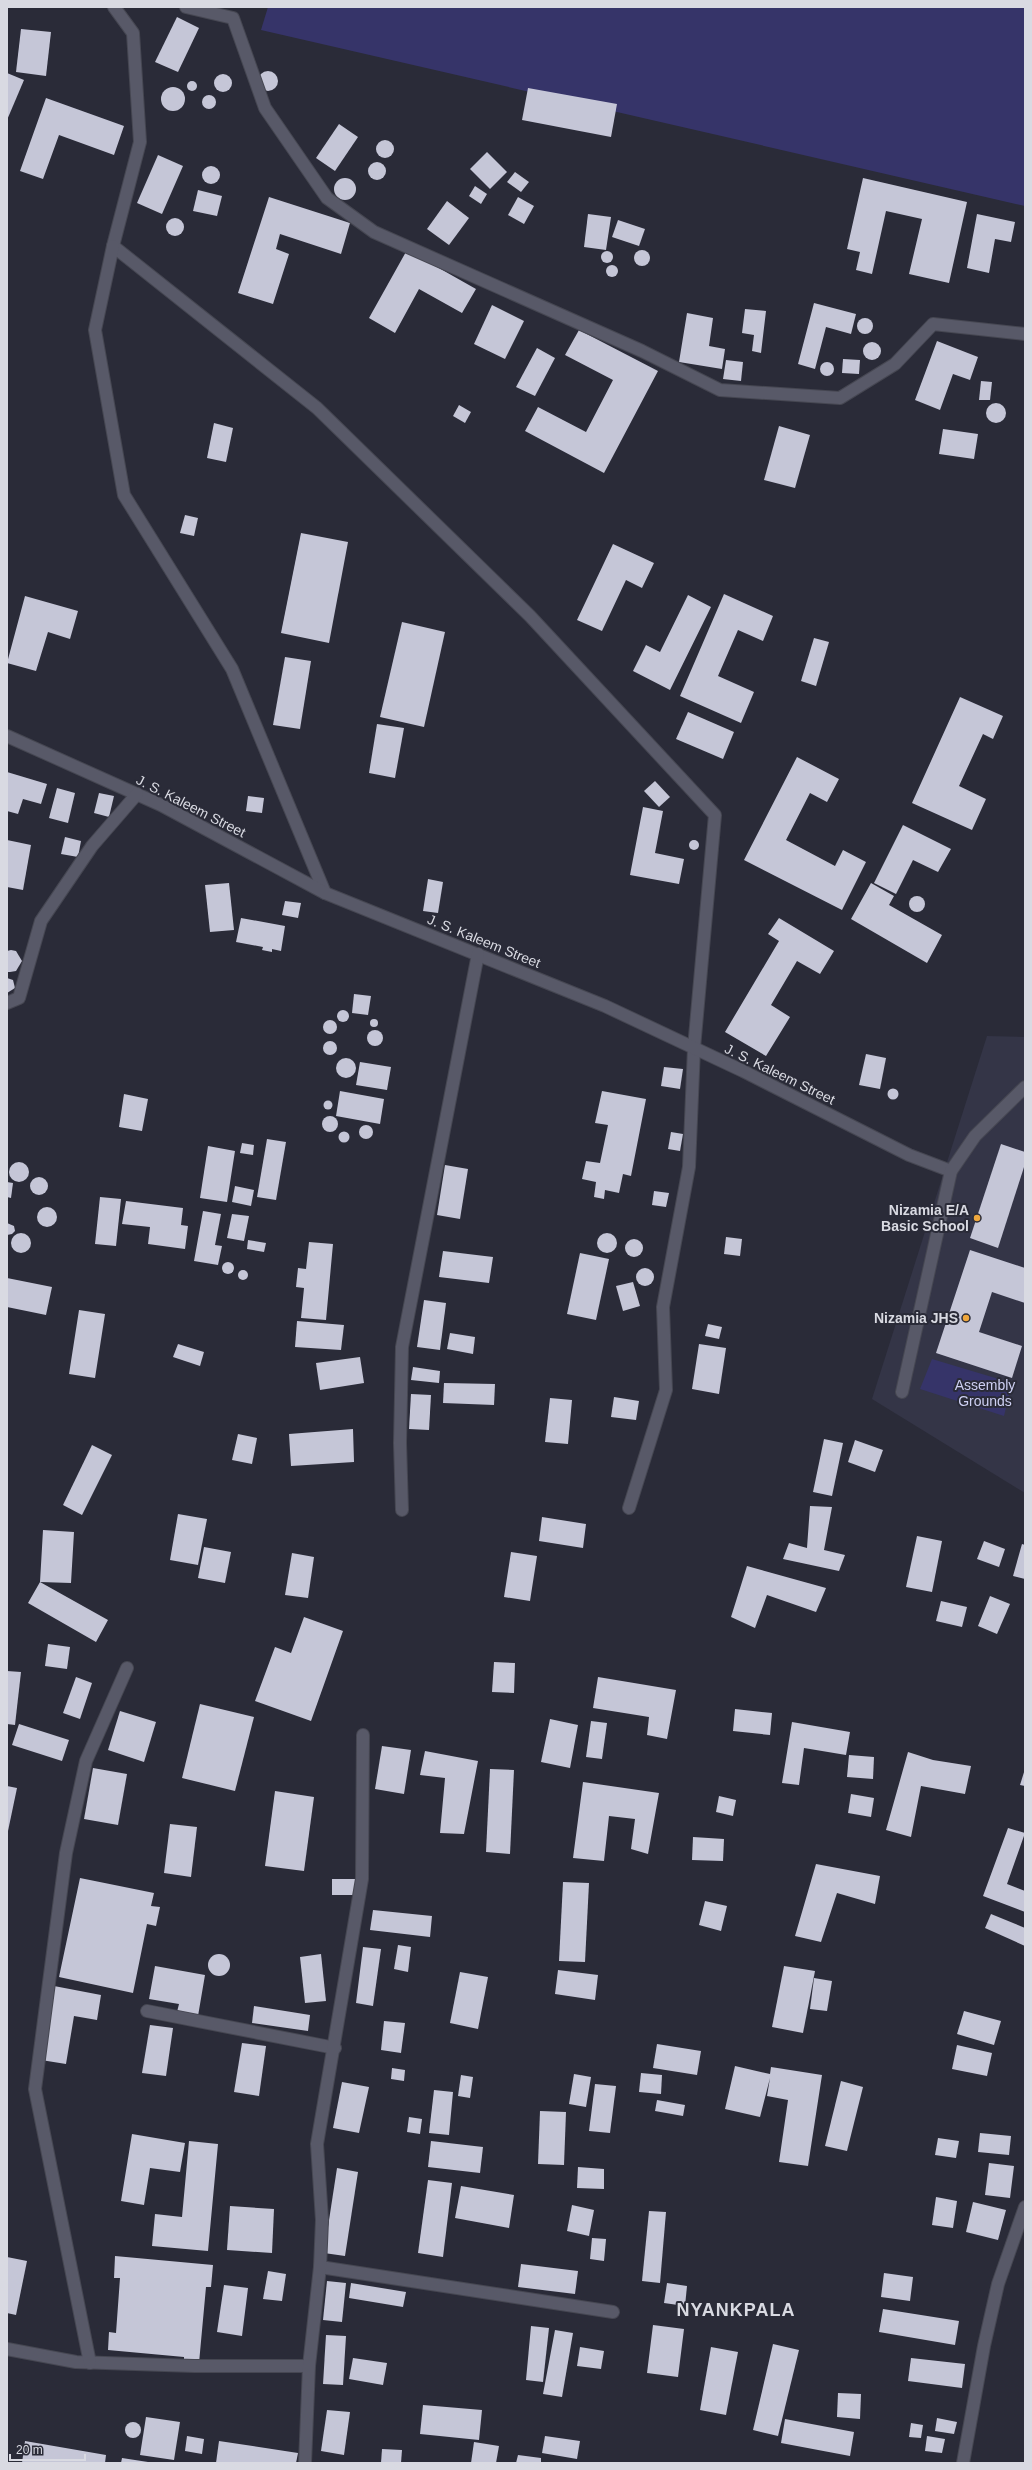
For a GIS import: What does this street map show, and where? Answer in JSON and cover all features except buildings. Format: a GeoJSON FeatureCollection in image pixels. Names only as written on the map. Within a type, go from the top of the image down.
{"type":"FeatureCollection","features":[{"type":"Feature","properties":{"kind":"street"},"geometry":{"type":"LineString","coordinates":[[114,7],[133,33],[140,142],[112,246],[95,330],[124,495],[232,669],[325,893]]}},
{"type":"Feature","properties":{"kind":"street"},"geometry":{"type":"LineString","coordinates":[[186,7],[233,18],[265,108],[327,198],[374,232],[642,351],[720,390],[840,398],[895,364],[933,324],[1025,334]]}},
{"type":"Feature","properties":{"kind":"street"},"geometry":{"type":"LineString","coordinates":[[112,246],[317,408],[530,616],[715,815],[694,1048],[689,1167],[664,1307],[666,1390],[630,1508]]}},
{"type":"Feature","properties":{"kind":"street","name":"J. S. Kaleem Street"},"geometry":{"type":"LineString","coordinates":[[7,736],[137,794],[325,893],[605,1006],[694,1048],[909,1155],[950,1171]]}},
{"type":"Feature","properties":{"kind":"street"},"geometry":{"type":"LineString","coordinates":[[7,1003],[18,998],[41,920],[92,846],[137,794]]}},
{"type":"Feature","properties":{"kind":"street"},"geometry":{"type":"LineString","coordinates":[[402,1510],[400,1443],[402,1347],[478,954]]}},
{"type":"Feature","properties":{"kind":"street"},"geometry":{"type":"LineString","coordinates":[[902,1392],[950,1171],[975,1136],[1025,1087]]}},
{"type":"Feature","properties":{"kind":"street"},"geometry":{"type":"LineString","coordinates":[[90,2363],[35,2089],[66,1853],[86,1761],[127,1668]]}},
{"type":"Feature","properties":{"kind":"street"},"geometry":{"type":"LineString","coordinates":[[304,2463],[309,2366],[320,2267],[322,2220],[317,2144],[335,2048],[362,1879],[364,1735]]}},
{"type":"Feature","properties":{"kind":"street"},"geometry":{"type":"LineString","coordinates":[[147,2011],[335,2048]]}},
{"type":"Feature","properties":{"kind":"street"},"geometry":{"type":"LineString","coordinates":[[963,2463],[998,2284],[1025,2207]]}},
{"type":"Feature","properties":{"kind":"street"},"geometry":{"type":"LineString","coordinates":[[320,2267],[613,2312]]}},
{"type":"Feature","properties":{"kind":"street"},"geometry":{"type":"LineString","coordinates":[[7,2348],[76,2362],[90,2363],[194,2366],[309,2366]]}},
{"type":"Feature","properties":{"kind":"shaded area","name":"Nizamia E/A Basic School"},"geometry":{"type":"Polygon","coordinates":[[[987,1036],[1025,1037],[1025,1493],[872,1399],[987,1036]]]}},
{"type":"Feature","properties":{"kind":"green space"},"geometry":{"type":"Polygon","coordinates":[[[268,7],[1025,7],[1025,206],[261,30],[268,7]]]}},
{"type":"Feature","properties":{"kind":"green space","name":"Assembly Grounds"},"geometry":{"type":"Polygon","coordinates":[[[932,1359],[1012,1383],[1004,1416],[920,1389],[932,1359]]]}},
{"type":"Feature","properties":{"kind":"place","name":"Nizamia E/A Basic School"},"geometry":{"type":"Point","coordinates":[977,1218]}},
{"type":"Feature","properties":{"kind":"place","name":"Nizamia JHS"},"geometry":{"type":"Point","coordinates":[966,1318]}},
{"type":"Feature","properties":{"kind":"district","name":"NYANKPALA"},"geometry":{"type":"Point","coordinates":[736,2310]}}]}
